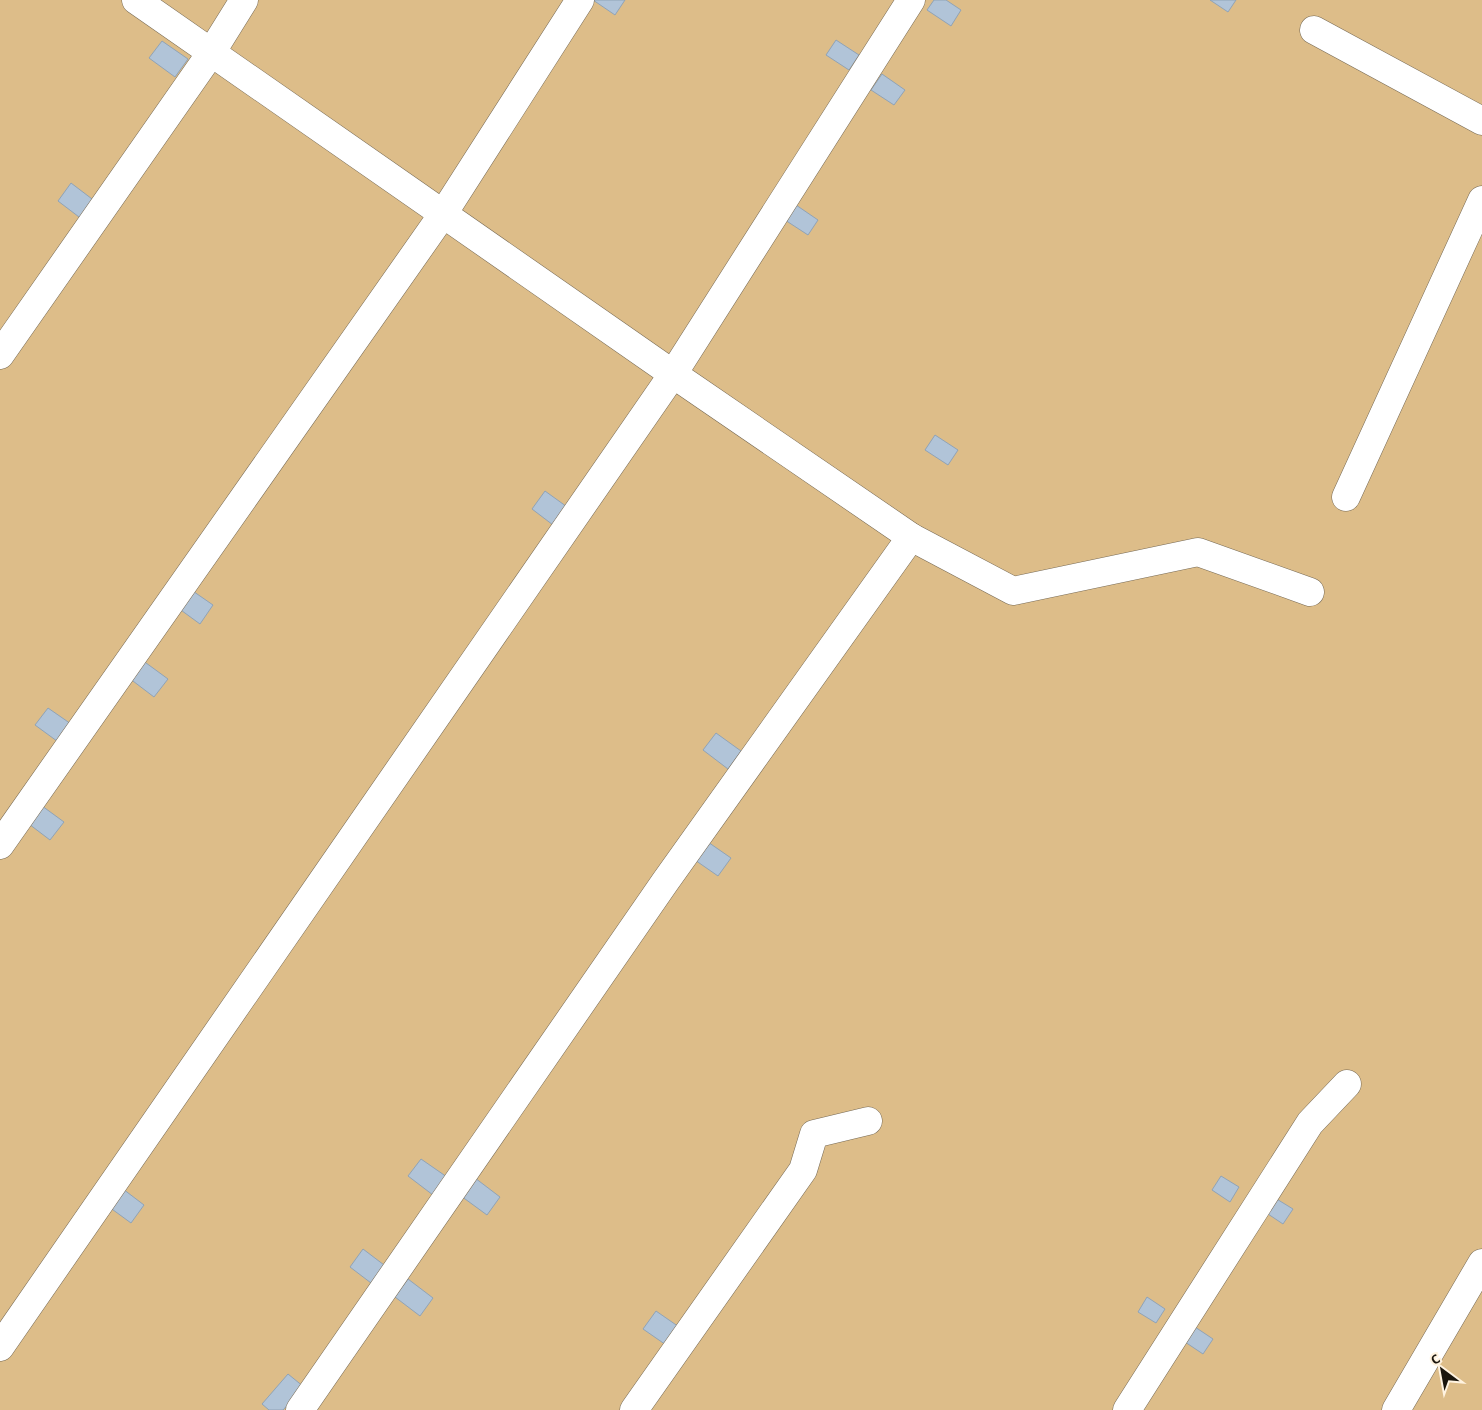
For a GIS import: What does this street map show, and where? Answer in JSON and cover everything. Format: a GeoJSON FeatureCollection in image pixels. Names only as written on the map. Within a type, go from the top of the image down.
{"type":"FeatureCollection","features":[{"type":"Feature","properties":{"kind":"lane"},"geometry":{"type":"LineString","coordinates":[[136,0],[673,374],[911,537],[1013,591],[1198,552],[1310,592]]}},
{"type":"Feature","properties":{"kind":"lane"},"geometry":{"type":"LineString","coordinates":[[0,355],[212,53],[244,0]]}},
{"type":"Feature","properties":{"kind":"lane"},"geometry":{"type":"LineString","coordinates":[[0,845],[443,214],[580,0]]}},
{"type":"Feature","properties":{"kind":"lane"},"geometry":{"type":"LineString","coordinates":[[0,1346],[673,374],[910,0]]}},
{"type":"Feature","properties":{"kind":"lane"},"geometry":{"type":"LineString","coordinates":[[1314,30],[1482,122]]}},
{"type":"Feature","properties":{"kind":"lane"},"geometry":{"type":"LineString","coordinates":[[1346,497],[1482,200]]}},
{"type":"Feature","properties":{"kind":"lane"},"geometry":{"type":"LineString","coordinates":[[300,1410],[665,882],[911,537]]}},
{"type":"Feature","properties":{"kind":"lane"},"geometry":{"type":"LineString","coordinates":[[1127,1410],[1310,1123],[1347,1084]]}},
{"type":"Feature","properties":{"kind":"lane"},"geometry":{"type":"LineString","coordinates":[[634,1410],[803,1170],[814,1134],[868,1120]]}},
{"type":"Feature","properties":{"kind":"lane"},"geometry":{"type":"LineString","coordinates":[[1396,1410],[1482,1263]]}},
{"type":"Feature","properties":{"kind":"shaded area"},"geometry":{"type":"Polygon","coordinates":[[[0,0],[1482,0],[1482,1410],[0,1410],[0,0]]]}},
{"type":"Feature","properties":{"kind":"building"},"geometry":{"type":"Polygon","coordinates":[[[593,0],[625,0],[615,15],[593,0]]]}},
{"type":"Feature","properties":{"kind":"building"},"geometry":{"type":"Polygon","coordinates":[[[934,0],[946,0],[961,10],[951,26],[927,10],[934,0]]]}},
{"type":"Feature","properties":{"kind":"building"},"geometry":{"type":"Polygon","coordinates":[[[1210,0],[1236,0],[1228,12],[1210,0]]]}},
{"type":"Feature","properties":{"kind":"building"},"geometry":{"type":"Polygon","coordinates":[[[836,40],[859,55],[849,70],[826,55],[836,40]]]}},
{"type":"Feature","properties":{"kind":"building"},"geometry":{"type":"Polygon","coordinates":[[[162,41],[188,59],[175,77],[149,58],[162,41]]]}},
{"type":"Feature","properties":{"kind":"building"},"geometry":{"type":"Polygon","coordinates":[[[882,74],[905,90],[894,105],[871,90],[882,74]]]}},
{"type":"Feature","properties":{"kind":"building"},"geometry":{"type":"Polygon","coordinates":[[[71,183],[96,202],[83,220],[58,201],[71,183]]]}},
{"type":"Feature","properties":{"kind":"building"},"geometry":{"type":"Polygon","coordinates":[[[796,205],[818,220],[808,235],[785,220],[796,205]]]}},
{"type":"Feature","properties":{"kind":"building"},"geometry":{"type":"Polygon","coordinates":[[[935,435],[958,450],[948,465],[925,450],[935,435]]]}},
{"type":"Feature","properties":{"kind":"building"},"geometry":{"type":"Polygon","coordinates":[[[545,491],[570,509],[557,528],[532,509],[545,491]]]}},
{"type":"Feature","properties":{"kind":"building"},"geometry":{"type":"Polygon","coordinates":[[[187,587],[213,605],[200,624],[174,605],[187,587]]]}},
{"type":"Feature","properties":{"kind":"building"},"geometry":{"type":"Polygon","coordinates":[[[142,660],[168,679],[154,697],[129,678],[142,660]]]}},
{"type":"Feature","properties":{"kind":"building"},"geometry":{"type":"Polygon","coordinates":[[[48,708],[74,726],[61,744],[35,725],[48,708]]]}},
{"type":"Feature","properties":{"kind":"building"},"geometry":{"type":"Polygon","coordinates":[[[716,733],[741,751],[728,769],[703,750],[716,733]]]}},
{"type":"Feature","properties":{"kind":"building"},"geometry":{"type":"Polygon","coordinates":[[[38,803],[64,822],[50,840],[25,821],[38,803]]]}},
{"type":"Feature","properties":{"kind":"building"},"geometry":{"type":"Polygon","coordinates":[[[705,840],[731,858],[718,876],[692,858],[705,840]]]}},
{"type":"Feature","properties":{"kind":"building"},"geometry":{"type":"Polygon","coordinates":[[[421,1159],[447,1177],[433,1195],[408,1176],[421,1159]]]}},
{"type":"Feature","properties":{"kind":"building"},"geometry":{"type":"Polygon","coordinates":[[[1221,1176],[1239,1187],[1230,1202],[1212,1190],[1221,1176]]]}},
{"type":"Feature","properties":{"kind":"building"},"geometry":{"type":"Polygon","coordinates":[[[475,1178],[500,1197],[487,1215],[461,1196],[475,1178]]]}},
{"type":"Feature","properties":{"kind":"building"},"geometry":{"type":"Polygon","coordinates":[[[119,1186],[144,1205],[131,1223],[105,1204],[119,1186]]]}},
{"type":"Feature","properties":{"kind":"building"},"geometry":{"type":"Polygon","coordinates":[[[1275,1198],[1293,1209],[1283,1224],[1265,1212],[1275,1198]]]}},
{"type":"Feature","properties":{"kind":"building"},"geometry":{"type":"Polygon","coordinates":[[[363,1249],[388,1268],[375,1286],[350,1267],[363,1249]]]}},
{"type":"Feature","properties":{"kind":"building"},"geometry":{"type":"Polygon","coordinates":[[[408,1279],[433,1298],[420,1316],[395,1297],[408,1279]]]}},
{"type":"Feature","properties":{"kind":"building"},"geometry":{"type":"Polygon","coordinates":[[[1147,1297],[1165,1309],[1156,1323],[1138,1312],[1147,1297]]]}},
{"type":"Feature","properties":{"kind":"building"},"geometry":{"type":"Polygon","coordinates":[[[656,1311],[682,1329],[669,1347],[643,1329],[656,1311]]]}},
{"type":"Feature","properties":{"kind":"building"},"geometry":{"type":"Polygon","coordinates":[[[1195,1327],[1213,1339],[1203,1354],[1185,1342],[1195,1327]]]}},
{"type":"Feature","properties":{"kind":"building"},"geometry":{"type":"Polygon","coordinates":[[[288,1374],[304,1387],[283,1410],[269,1410],[262,1404],[288,1374]]]}}]}
